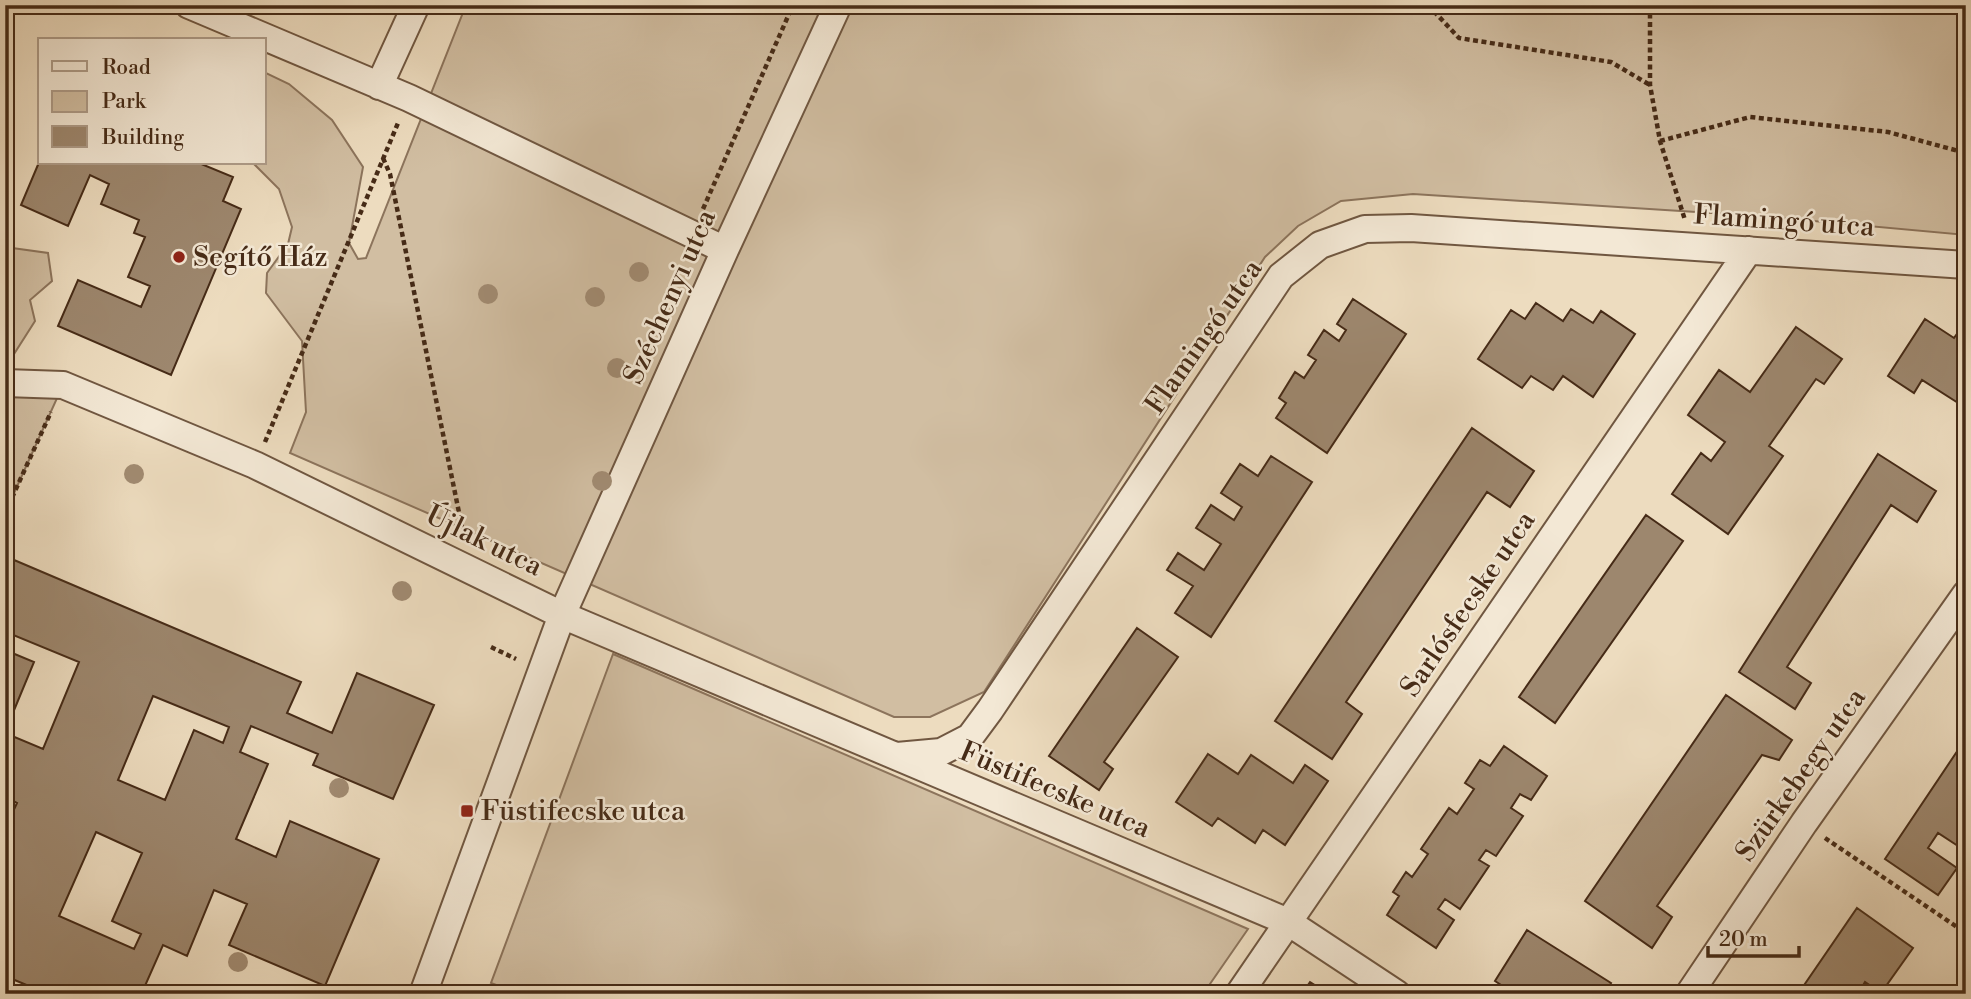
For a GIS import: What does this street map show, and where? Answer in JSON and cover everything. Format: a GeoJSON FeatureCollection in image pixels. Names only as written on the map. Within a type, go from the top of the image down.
{"type":"FeatureCollection","features":[{"type":"Feature","properties":{"kind":"street"},"geometry":{"type":"LineString","coordinates":[[189,5],[409,98],[725,250]]}},
{"type":"Feature","properties":{"kind":"street"},"geometry":{"type":"LineString","coordinates":[[379,86],[416,5]]}},
{"type":"Feature","properties":{"kind":"street","name":"Széchenyi utca"},"geometry":{"type":"LineString","coordinates":[[562,615],[838,5]]}},
{"type":"Feature","properties":{"kind":"street","name":"Flamingó utca"},"geometry":{"type":"LineString","coordinates":[[895,757],[941,752],[970,737],[1281,276],[1320,245],[1365,229],[1412,228],[1966,265]]}},
{"type":"Feature","properties":{"kind":"street","name":"Sarlósfecske utca"},"geometry":{"type":"LineString","coordinates":[[1239,994],[1749,250]]}},
{"type":"Feature","properties":{"kind":"street","name":"Újlak utca"},"geometry":{"type":"LineString","coordinates":[[5,383],[63,384],[256,465],[562,615]]}},
{"type":"Feature","properties":{"kind":"street","name":"Szürkebegy utca"},"geometry":{"type":"LineString","coordinates":[[1689,994],[1804,823],[1966,594]]}},
{"type":"Feature","properties":{"kind":"street"},"geometry":{"type":"LineString","coordinates":[[423,994],[562,615]]}},
{"type":"Feature","properties":{"kind":"street","name":"Füstifecske utca"},"geometry":{"type":"LineString","coordinates":[[562,615],[1288,922],[1397,994]]}},
{"type":"Feature","properties":{"kind":"path"},"geometry":{"type":"LineString","coordinates":[[692,234],[793,5]]}},
{"type":"Feature","properties":{"kind":"path"},"geometry":{"type":"LineString","coordinates":[[1428,5],[1459,37],[1611,62],[1650,85]]}},
{"type":"Feature","properties":{"kind":"path"},"geometry":{"type":"LineString","coordinates":[[1650,5],[1650,85],[1660,141],[1693,246]]}},
{"type":"Feature","properties":{"kind":"path"},"geometry":{"type":"LineString","coordinates":[[256,465],[409,98]]}},
{"type":"Feature","properties":{"kind":"path"},"geometry":{"type":"LineString","coordinates":[[1660,141],[1750,117],[1888,132],[1966,152]]}},
{"type":"Feature","properties":{"kind":"path"},"geometry":{"type":"LineString","coordinates":[[383,158],[390,174],[470,569]]}},
{"type":"Feature","properties":{"kind":"path"},"geometry":{"type":"LineString","coordinates":[[5,513],[63,384]]}},
{"type":"Feature","properties":{"kind":"path"},"geometry":{"type":"LineString","coordinates":[[1804,823],[1966,933]]}},
{"type":"Feature","properties":{"kind":"green space"},"geometry":{"type":"Polygon","coordinates":[[[466,5],[1966,5],[1966,235],[1759,216],[1413,194],[1341,201],[1298,226],[1265,257],[984,692],[930,717],[894,717],[290,453],[306,412],[302,341],[266,293],[267,273],[288,244],[292,227],[279,189],[254,164],[266,164],[266,73],[289,84],[332,120],[363,167],[349,243],[358,259],[366,258],[466,5]]]}},
{"type":"Feature","properties":{"kind":"green space"},"geometry":{"type":"Polygon","coordinates":[[[5,247],[48,253],[52,281],[30,300],[35,321],[14,354],[5,355],[5,247]]]}},
{"type":"Feature","properties":{"kind":"green space"},"geometry":{"type":"Polygon","coordinates":[[[5,383],[63,385],[5,513],[5,383]]]}},
{"type":"Feature","properties":{"kind":"green space"},"geometry":{"type":"Polygon","coordinates":[[[613,654],[1248,929],[1203,994],[520,994],[491,983],[613,654]]]}},
{"type":"Feature","properties":{"kind":"building","name":"Segítő Ház"},"geometry":{"type":"Polygon","coordinates":[[[38,164],[201,164],[233,177],[223,201],[241,209],[171,375],[58,326],[78,280],[141,307],[150,286],[128,277],[145,237],[134,233],[139,220],[101,204],[109,184],[90,175],[68,226],[21,205],[38,164]]]}},
{"type":"Feature","properties":{"kind":"building"},"geometry":{"type":"Polygon","coordinates":[[[1353,299],[1406,334],[1327,453],[1276,418],[1286,403],[1279,398],[1295,372],[1304,378],[1316,360],[1308,355],[1324,330],[1339,341],[1346,330],[1337,324],[1353,299]]]}},
{"type":"Feature","properties":{"kind":"building"},"geometry":{"type":"Polygon","coordinates":[[[1536,303],[1563,321],[1571,309],[1593,323],[1601,311],[1635,334],[1593,397],[1563,376],[1553,390],[1531,376],[1522,388],[1478,359],[1511,310],[1525,319],[1536,303]]]}},
{"type":"Feature","properties":{"kind":"building"},"geometry":{"type":"Polygon","coordinates":[[[1925,319],[1954,338],[1961,328],[1966,331],[1966,408],[1922,380],[1914,393],[1888,376],[1925,319]]]}},
{"type":"Feature","properties":{"kind":"building"},"geometry":{"type":"Polygon","coordinates":[[[1796,327],[1842,359],[1824,384],[1816,379],[1769,446],[1783,456],[1728,534],[1672,494],[1701,453],[1711,461],[1725,442],[1688,415],[1719,370],[1750,392],[1796,327]]]}},
{"type":"Feature","properties":{"kind":"building"},"geometry":{"type":"Polygon","coordinates":[[[1472,428],[1534,471],[1510,507],[1487,492],[1346,702],[1362,714],[1332,759],[1275,721],[1472,428]]]}},
{"type":"Feature","properties":{"kind":"building"},"geometry":{"type":"Polygon","coordinates":[[[1878,454],[1936,491],[1917,522],[1891,505],[1787,667],[1811,683],[1795,709],[1739,672],[1878,454]]]}},
{"type":"Feature","properties":{"kind":"building"},"geometry":{"type":"Polygon","coordinates":[[[1271,456],[1312,482],[1211,637],[1175,613],[1193,586],[1167,570],[1178,553],[1204,570],[1221,544],[1196,528],[1211,505],[1234,520],[1242,507],[1221,493],[1240,464],[1258,476],[1271,456]]]}},
{"type":"Feature","properties":{"kind":"building"},"geometry":{"type":"Polygon","coordinates":[[[1646,515],[1683,541],[1555,723],[1519,697],[1646,515]]]}},
{"type":"Feature","properties":{"kind":"building"},"geometry":{"type":"Polygon","coordinates":[[[7,557],[301,682],[287,713],[332,733],[357,673],[434,705],[393,799],[313,765],[318,754],[251,726],[240,752],[268,764],[236,839],[276,857],[290,821],[379,859],[325,986],[229,945],[247,904],[214,890],[187,956],[163,945],[144,988],[157,994],[48,994],[5,976],[5,829],[17,803],[5,797],[5,733],[43,749],[79,662],[11,634],[5,649],[7,557]],[[153,696],[118,780],[165,800],[194,730],[223,743],[229,727],[153,696]],[[96,832],[59,916],[134,949],[141,934],[112,921],[142,853],[96,832]]]}},
{"type":"Feature","properties":{"kind":"building"},"geometry":{"type":"Polygon","coordinates":[[[1137,628],[1178,657],[1104,762],[1113,769],[1099,790],[1049,756],[1137,628]]]}},
{"type":"Feature","properties":{"kind":"building"},"geometry":{"type":"Polygon","coordinates":[[[5,650],[34,662],[5,732],[5,650]]]}},
{"type":"Feature","properties":{"kind":"building"},"geometry":{"type":"Polygon","coordinates":[[[1726,695],[1792,740],[1779,760],[1762,755],[1657,906],[1672,917],[1652,948],[1585,901],[1726,695]]]}},
{"type":"Feature","properties":{"kind":"building"},"geometry":{"type":"Polygon","coordinates":[[[1966,738],[1966,841],[1961,848],[1938,833],[1928,848],[1957,868],[1938,895],[1885,859],[1966,738]]]}},
{"type":"Feature","properties":{"kind":"building"},"geometry":{"type":"Polygon","coordinates":[[[1504,746],[1547,776],[1531,800],[1520,794],[1511,808],[1523,816],[1496,856],[1486,850],[1479,860],[1489,866],[1460,909],[1445,899],[1438,909],[1454,920],[1436,948],[1387,915],[1399,896],[1393,892],[1406,872],[1412,877],[1428,854],[1421,849],[1449,808],[1457,814],[1474,789],[1465,783],[1480,760],[1490,766],[1504,746]]]}},
{"type":"Feature","properties":{"kind":"building"},"geometry":{"type":"Polygon","coordinates":[[[1208,754],[1238,774],[1251,755],[1293,783],[1305,765],[1328,781],[1285,845],[1263,830],[1255,843],[1218,818],[1212,826],[1176,802],[1208,754]]]}},
{"type":"Feature","properties":{"kind":"building"},"geometry":{"type":"Polygon","coordinates":[[[1857,908],[1913,948],[1881,993],[1865,982],[1858,994],[1798,994],[1857,908]]]}},
{"type":"Feature","properties":{"kind":"building"},"geometry":{"type":"Polygon","coordinates":[[[1527,930],[1611,983],[1604,994],[1515,994],[1495,981],[1527,930]]]}},
{"type":"Feature","properties":{"kind":"building"},"geometry":{"type":"Polygon","coordinates":[[[1310,982],[1329,994],[1302,994],[1310,982]]]}},
{"type":"Feature","properties":{"kind":"place","name":"Segítő Ház"},"geometry":{"type":"Point","coordinates":[179,257]}},
{"type":"Feature","properties":{"kind":"place","name":"Füstifecske utca"},"geometry":{"type":"Point","coordinates":[467,811]}}]}
